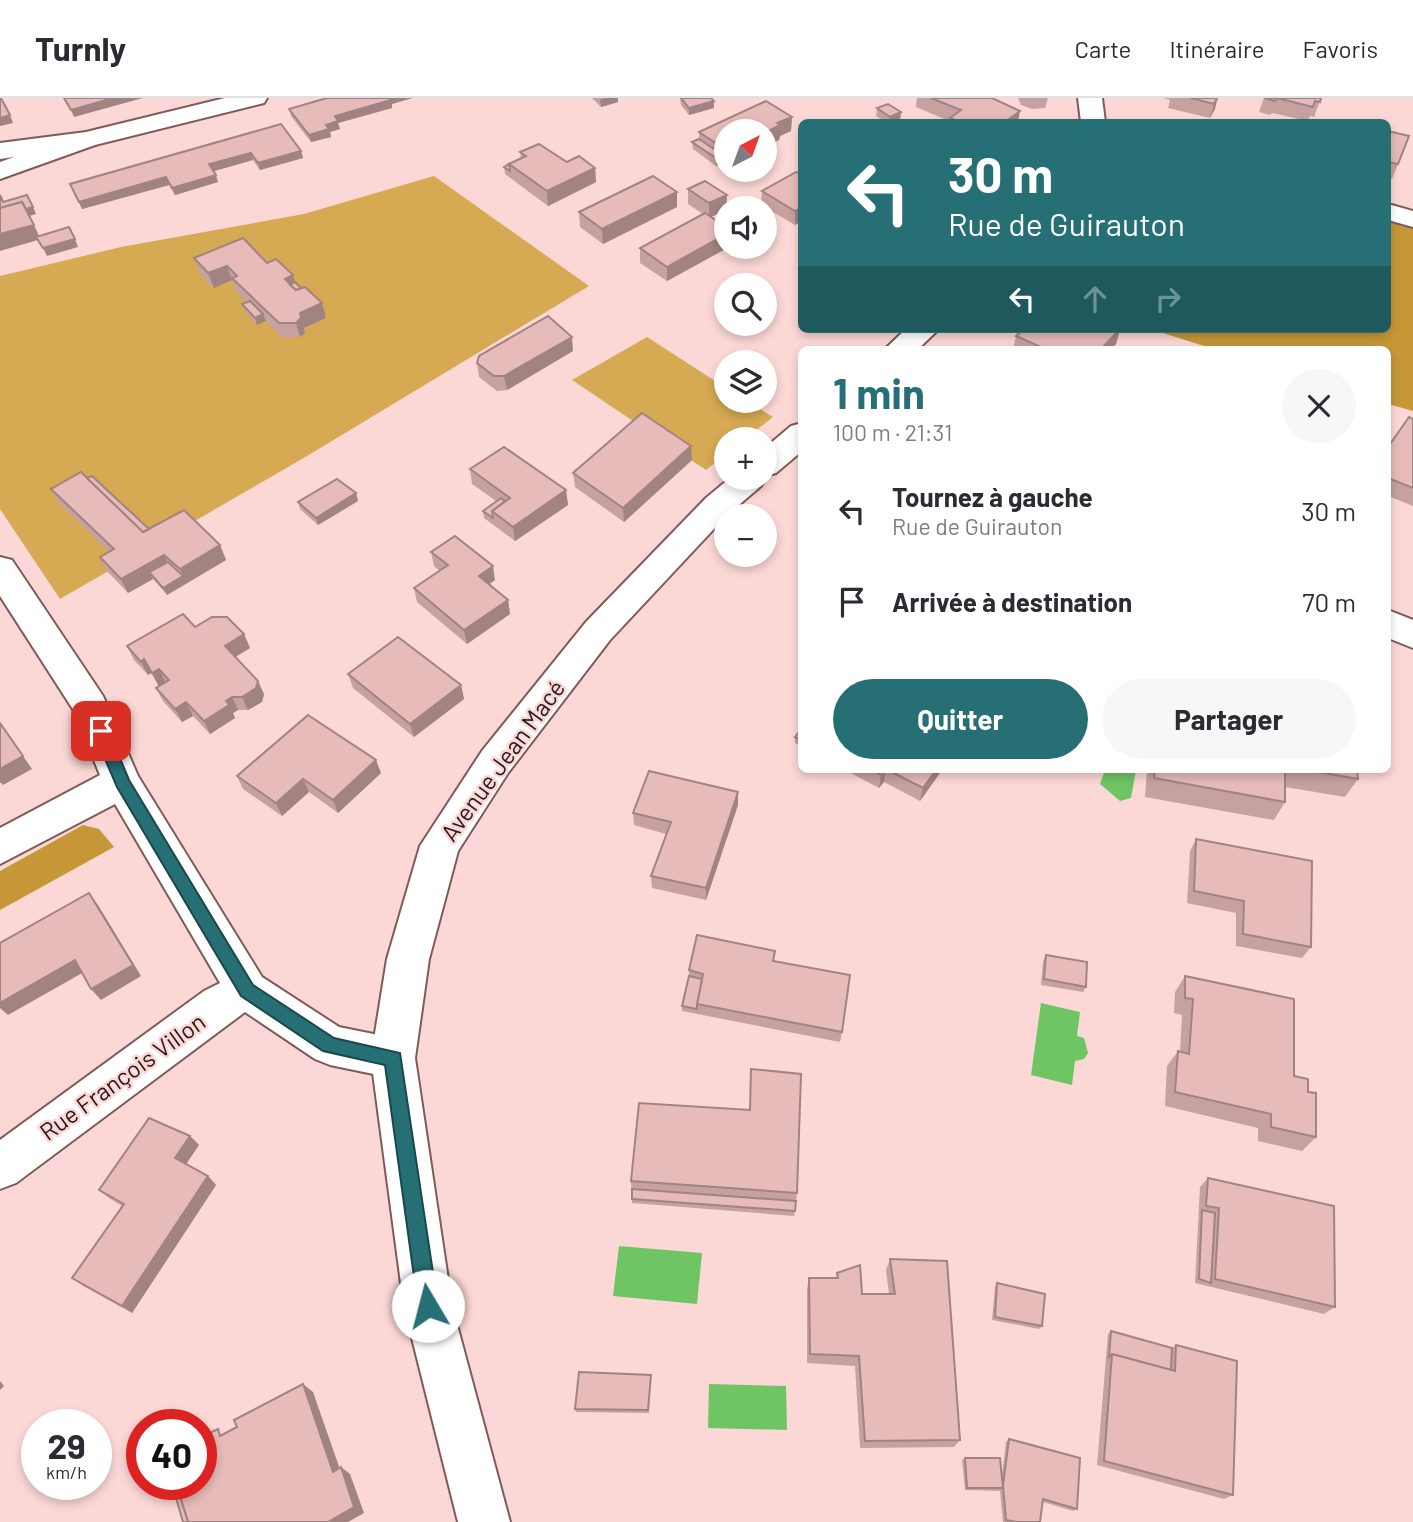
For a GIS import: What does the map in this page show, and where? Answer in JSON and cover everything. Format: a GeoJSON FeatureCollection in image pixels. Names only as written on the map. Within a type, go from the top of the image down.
{"type":"FeatureCollection","features":[{"type":"Feature","properties":{"kind":"street"},"geometry":{"type":"LineString","coordinates":[[0,171],[86,140],[212,103],[255,98]]}},
{"type":"Feature","properties":{"kind":"street"},"geometry":{"type":"LineString","coordinates":[[1090,98],[1093,119]]}},
{"type":"Feature","properties":{"kind":"street"},"geometry":{"type":"LineString","coordinates":[[0,151],[86,140]]}},
{"type":"Feature","properties":{"kind":"street"},"geometry":{"type":"LineString","coordinates":[[1391,213],[1413,219]]}},
{"type":"Feature","properties":{"kind":"street"},"geometry":{"type":"LineString","coordinates":[[903,346],[919,333]]}},
{"type":"Feature","properties":{"kind":"street"},"geometry":{"type":"LineString","coordinates":[[777,455],[798,436]]}},
{"type":"Feature","properties":{"kind":"street","name":"Avenue Jean Macé"},"geometry":{"type":"LineString","coordinates":[[484,1522],[428,1306],[393,1058],[408,959],[440,846],[495,762],[598,631],[736,490]]}},
{"type":"Feature","properties":{"kind":"street"},"geometry":{"type":"LineString","coordinates":[[0,569],[90,706],[122,782],[247,990],[330,1045],[393,1058]]}},
{"type":"Feature","properties":{"kind":"street"},"geometry":{"type":"LineString","coordinates":[[1391,624],[1413,635]]}},
{"type":"Feature","properties":{"kind":"street"},"geometry":{"type":"LineString","coordinates":[[0,847],[122,782]]}},
{"type":"Feature","properties":{"kind":"street","name":"Rue François Villon"},"geometry":{"type":"LineString","coordinates":[[0,1167],[219,1005],[247,990]]}},
{"type":"Feature","properties":{"kind":"shaded area"},"geometry":{"type":"Polygon","coordinates":[[[434,176],[589,286],[302,459],[60,599],[0,509],[0,276],[121,247],[304,214],[434,176]]]}},
{"type":"Feature","properties":{"kind":"shaded area"},"geometry":{"type":"Polygon","coordinates":[[[1391,213],[1413,219],[1413,411],[1391,405],[1391,346],[1204,346],[1163,333],[1391,333],[1391,213]]]}},
{"type":"Feature","properties":{"kind":"shaded area"},"geometry":{"type":"Polygon","coordinates":[[[647,337],[714,380],[714,413],[766,413],[773,417],[760,427],[714,427],[714,464],[706,470],[572,380],[647,337]]]}},
{"type":"Feature","properties":{"kind":"shaded area"},"geometry":{"type":"Polygon","coordinates":[[[1104,773],[1135,773],[1131,798],[1120,801],[1100,784],[1104,773]]]}},
{"type":"Feature","properties":{"kind":"shaded area"},"geometry":{"type":"Polygon","coordinates":[[[83,825],[99,829],[114,847],[0,910],[0,871],[83,825]]]}},
{"type":"Feature","properties":{"kind":"shaded area"},"geometry":{"type":"Polygon","coordinates":[[[1041,1003],[1080,1012],[1077,1036],[1084,1038],[1088,1053],[1084,1059],[1075,1061],[1072,1085],[1031,1075],[1041,1003]]]}},
{"type":"Feature","properties":{"kind":"shaded area"},"geometry":{"type":"Polygon","coordinates":[[[619,1246],[702,1253],[697,1304],[613,1296],[619,1246]]]}},
{"type":"Feature","properties":{"kind":"shaded area"},"geometry":{"type":"Polygon","coordinates":[[[709,1384],[786,1386],[787,1430],[708,1428],[709,1384]]]}},
{"type":"Feature","properties":{"kind":"building"},"geometry":{"type":"Polygon","coordinates":[[[0,98],[10,115],[0,118],[0,98]]]}},
{"type":"Feature","properties":{"kind":"building"},"geometry":{"type":"Polygon","coordinates":[[[64,98],[113,98],[71,110],[64,98]]]}},
{"type":"Feature","properties":{"kind":"building"},"geometry":{"type":"Polygon","coordinates":[[[327,98],[391,100],[335,116],[338,121],[326,125],[329,129],[309,135],[289,109],[327,98]]]}},
{"type":"Feature","properties":{"kind":"building"},"geometry":{"type":"Polygon","coordinates":[[[681,98],[711,98],[714,101],[689,108],[681,98]]]}},
{"type":"Feature","properties":{"kind":"building"},"geometry":{"type":"Polygon","coordinates":[[[931,98],[992,98],[1020,111],[1009,119],[950,118],[961,110],[931,98]]]}},
{"type":"Feature","properties":{"kind":"building"},"geometry":{"type":"Polygon","coordinates":[[[1191,98],[1217,98],[1214,104],[1191,98]]]}},
{"type":"Feature","properties":{"kind":"building"},"geometry":{"type":"Polygon","coordinates":[[[1277,98],[1321,98],[1320,102],[1315,101],[1313,107],[1277,98]]]}},
{"type":"Feature","properties":{"kind":"building"},"geometry":{"type":"Polygon","coordinates":[[[766,101],[792,117],[777,123],[777,119],[727,119],[766,101]]]}},
{"type":"Feature","properties":{"kind":"building"},"geometry":{"type":"Polygon","coordinates":[[[888,104],[901,112],[890,117],[877,108],[888,104]]]}},
{"type":"Feature","properties":{"kind":"building"},"geometry":{"type":"Polygon","coordinates":[[[281,124],[301,151],[258,163],[251,153],[209,164],[216,175],[172,188],[166,177],[79,202],[70,184],[281,124]]]}},
{"type":"Feature","properties":{"kind":"building"},"geometry":{"type":"Polygon","coordinates":[[[714,125],[714,142],[699,132],[714,125]]]}},
{"type":"Feature","properties":{"kind":"building"},"geometry":{"type":"Polygon","coordinates":[[[1391,132],[1409,136],[1398,164],[1391,163],[1391,132]]]}},
{"type":"Feature","properties":{"kind":"building"},"geometry":{"type":"Polygon","coordinates":[[[699,139],[714,149],[714,157],[692,142],[699,139]]]}},
{"type":"Feature","properties":{"kind":"building"},"geometry":{"type":"Polygon","coordinates":[[[539,144],[567,162],[579,156],[595,168],[547,191],[509,164],[526,156],[520,152],[539,144]]]}},
{"type":"Feature","properties":{"kind":"building"},"geometry":{"type":"Polygon","coordinates":[[[798,173],[798,209],[795,211],[777,200],[777,196],[770,196],[762,191],[798,173]]]}},
{"type":"Feature","properties":{"kind":"building"},"geometry":{"type":"Polygon","coordinates":[[[653,176],[677,192],[602,229],[579,212],[653,176]]]}},
{"type":"Feature","properties":{"kind":"building"},"geometry":{"type":"Polygon","coordinates":[[[705,181],[727,195],[714,196],[714,201],[709,203],[688,189],[705,181]]]}},
{"type":"Feature","properties":{"kind":"building"},"geometry":{"type":"Polygon","coordinates":[[[0,195],[3,202],[27,195],[33,207],[26,209],[22,202],[0,208],[0,195]]]}},
{"type":"Feature","properties":{"kind":"building"},"geometry":{"type":"Polygon","coordinates":[[[22,202],[34,225],[0,234],[0,208],[22,202]]]}},
{"type":"Feature","properties":{"kind":"building"},"geometry":{"type":"Polygon","coordinates":[[[705,213],[714,219],[714,241],[667,267],[640,248],[705,213]]]}},
{"type":"Feature","properties":{"kind":"building"},"geometry":{"type":"Polygon","coordinates":[[[69,227],[75,239],[43,248],[36,237],[69,227]]]}},
{"type":"Feature","properties":{"kind":"building"},"geometry":{"type":"Polygon","coordinates":[[[243,238],[267,263],[276,259],[293,275],[285,279],[296,290],[305,287],[322,303],[300,313],[301,318],[296,323],[279,323],[232,278],[237,276],[227,266],[208,273],[194,258],[243,238]]]}},
{"type":"Feature","properties":{"kind":"building"},"geometry":{"type":"Polygon","coordinates":[[[295,282],[301,288],[296,290],[290,285],[295,282]]]}},
{"type":"Feature","properties":{"kind":"building"},"geometry":{"type":"Polygon","coordinates":[[[250,301],[263,314],[255,318],[242,304],[250,301]]]}},
{"type":"Feature","properties":{"kind":"building"},"geometry":{"type":"Polygon","coordinates":[[[548,316],[572,337],[504,376],[494,376],[477,363],[479,356],[548,316]]]}},
{"type":"Feature","properties":{"kind":"building"},"geometry":{"type":"Polygon","coordinates":[[[1019,333],[1116,333],[1104,346],[1038,346],[1016,336],[1019,333]]]}},
{"type":"Feature","properties":{"kind":"building"},"geometry":{"type":"Polygon","coordinates":[[[642,413],[691,446],[623,508],[573,473],[642,413]]]}},
{"type":"Feature","properties":{"kind":"building"},"geometry":{"type":"Polygon","coordinates":[[[1409,417],[1413,419],[1413,488],[1391,479],[1391,443],[1409,417]]]}},
{"type":"Feature","properties":{"kind":"building"},"geometry":{"type":"Polygon","coordinates":[[[504,447],[566,490],[513,527],[492,511],[510,498],[470,469],[504,447]]]}},
{"type":"Feature","properties":{"kind":"building"},"geometry":{"type":"Polygon","coordinates":[[[81,472],[143,532],[184,510],[220,545],[180,569],[164,555],[121,579],[100,557],[114,549],[51,489],[81,472]]]}},
{"type":"Feature","properties":{"kind":"building"},"geometry":{"type":"Polygon","coordinates":[[[92,476],[149,529],[143,532],[87,478],[92,476]]]}},
{"type":"Feature","properties":{"kind":"building"},"geometry":{"type":"Polygon","coordinates":[[[337,479],[356,493],[316,518],[298,502],[337,479]]]}},
{"type":"Feature","properties":{"kind":"building"},"geometry":{"type":"Polygon","coordinates":[[[501,498],[505,501],[492,511],[493,518],[483,511],[501,498]]]}},
{"type":"Feature","properties":{"kind":"building"},"geometry":{"type":"Polygon","coordinates":[[[455,536],[493,566],[479,576],[508,600],[464,630],[414,588],[448,565],[431,552],[455,536]]]}},
{"type":"Feature","properties":{"kind":"building"},"geometry":{"type":"Polygon","coordinates":[[[168,562],[183,576],[163,588],[149,572],[168,562]]]}},
{"type":"Feature","properties":{"kind":"building"},"geometry":{"type":"Polygon","coordinates":[[[183,614],[195,627],[212,617],[227,617],[244,634],[225,646],[258,681],[256,688],[242,697],[232,697],[226,701],[229,705],[204,721],[186,702],[175,709],[156,688],[169,680],[159,669],[152,673],[144,659],[141,662],[127,646],[183,614]]]}},
{"type":"Feature","properties":{"kind":"building"},"geometry":{"type":"Polygon","coordinates":[[[398,637],[461,685],[410,724],[348,674],[398,637]]]}},
{"type":"Feature","properties":{"kind":"building"},"geometry":{"type":"Polygon","coordinates":[[[308,715],[376,760],[333,800],[303,779],[276,803],[237,776],[308,715]]]}},
{"type":"Feature","properties":{"kind":"building"},"geometry":{"type":"Polygon","coordinates":[[[0,723],[23,756],[0,769],[0,723]]]}},
{"type":"Feature","properties":{"kind":"building"},"geometry":{"type":"Polygon","coordinates":[[[649,771],[738,792],[706,888],[651,876],[671,822],[633,813],[649,771]]]}},
{"type":"Feature","properties":{"kind":"building"},"geometry":{"type":"Polygon","coordinates":[[[894,773],[934,773],[923,788],[894,773]]]}},
{"type":"Feature","properties":{"kind":"building"},"geometry":{"type":"Polygon","coordinates":[[[1155,773],[1285,773],[1285,802],[1154,778],[1155,773]]]}},
{"type":"Feature","properties":{"kind":"building"},"geometry":{"type":"Polygon","coordinates":[[[1325,773],[1357,773],[1358,779],[1325,773]]]}},
{"type":"Feature","properties":{"kind":"building"},"geometry":{"type":"Polygon","coordinates":[[[1196,839],[1312,861],[1311,947],[1243,934],[1244,901],[1194,891],[1196,839]]]}},
{"type":"Feature","properties":{"kind":"building"},"geometry":{"type":"Polygon","coordinates":[[[89,893],[133,965],[91,989],[75,960],[0,1003],[0,943],[89,893]]]}},
{"type":"Feature","properties":{"kind":"building"},"geometry":{"type":"Polygon","coordinates":[[[697,935],[775,951],[773,961],[850,975],[842,1032],[697,1004],[703,974],[689,970],[697,935]]]}},
{"type":"Feature","properties":{"kind":"building"},"geometry":{"type":"Polygon","coordinates":[[[1046,955],[1087,962],[1086,987],[1044,979],[1046,955]]]}},
{"type":"Feature","properties":{"kind":"building"},"geometry":{"type":"Polygon","coordinates":[[[689,976],[702,979],[697,1009],[682,1006],[689,976]]]}},
{"type":"Feature","properties":{"kind":"building"},"geometry":{"type":"Polygon","coordinates":[[[1185,976],[1294,999],[1294,1076],[1308,1079],[1308,1092],[1316,1093],[1316,1137],[1271,1127],[1271,1114],[1175,1092],[1178,1051],[1189,1054],[1193,999],[1185,998],[1185,976]]]}},
{"type":"Feature","properties":{"kind":"building"},"geometry":{"type":"Polygon","coordinates":[[[751,1069],[801,1074],[797,1193],[631,1181],[639,1103],[750,1110],[751,1069]]]}},
{"type":"Feature","properties":{"kind":"building"},"geometry":{"type":"Polygon","coordinates":[[[149,1118],[190,1136],[175,1158],[208,1176],[122,1306],[72,1278],[124,1204],[99,1190],[149,1118]]]}},
{"type":"Feature","properties":{"kind":"building"},"geometry":{"type":"Polygon","coordinates":[[[1208,1178],[1334,1206],[1335,1307],[1215,1279],[1219,1208],[1206,1206],[1208,1178]]]}},
{"type":"Feature","properties":{"kind":"building"},"geometry":{"type":"Polygon","coordinates":[[[632,1189],[796,1201],[795,1211],[632,1199],[632,1189]]]}},
{"type":"Feature","properties":{"kind":"building"},"geometry":{"type":"Polygon","coordinates":[[[1202,1210],[1215,1213],[1211,1283],[1199,1279],[1202,1210]]]}},
{"type":"Feature","properties":{"kind":"building"},"geometry":{"type":"Polygon","coordinates":[[[890,1259],[947,1261],[960,1440],[865,1441],[859,1356],[810,1354],[809,1278],[838,1278],[837,1273],[860,1265],[862,1294],[895,1294],[890,1259]]]}},
{"type":"Feature","properties":{"kind":"building"},"geometry":{"type":"Polygon","coordinates":[[[997,1283],[1045,1294],[1042,1326],[995,1317],[997,1283]]]}},
{"type":"Feature","properties":{"kind":"building"},"geometry":{"type":"Polygon","coordinates":[[[1111,1331],[1172,1348],[1171,1370],[1112,1354],[1109,1357],[1111,1331]]]}},
{"type":"Feature","properties":{"kind":"building"},"geometry":{"type":"Polygon","coordinates":[[[1176,1345],[1237,1361],[1233,1495],[1104,1461],[1112,1354],[1175,1371],[1176,1345]]]}},
{"type":"Feature","properties":{"kind":"building"},"geometry":{"type":"Polygon","coordinates":[[[579,1372],[651,1375],[648,1410],[575,1409],[579,1372]]]}},
{"type":"Feature","properties":{"kind":"building"},"geometry":{"type":"Polygon","coordinates":[[[303,1384],[333,1472],[341,1467],[354,1507],[328,1522],[188,1522],[181,1500],[217,1500],[217,1429],[220,1436],[237,1427],[234,1420],[303,1384]]]}},
{"type":"Feature","properties":{"kind":"building"},"geometry":{"type":"Polygon","coordinates":[[[1009,1439],[1080,1458],[1077,1509],[1043,1499],[1040,1522],[1006,1520],[1003,1485],[1009,1439]]]}},
{"type":"Feature","properties":{"kind":"building"},"geometry":{"type":"Polygon","coordinates":[[[965,1458],[1000,1458],[1003,1488],[967,1488],[965,1458]]]}},
{"type":"Feature","properties":{"kind":"building"},"geometry":{"type":"Polygon","coordinates":[[[177,1500],[181,1500],[188,1522],[183,1522],[177,1500]]]}},
{"type":"Feature","properties":{"kind":"route"},"geometry":{"type":"LineString","coordinates":[[101,731],[122,782],[247,990],[330,1045],[393,1058],[428,1306]]}}]}
